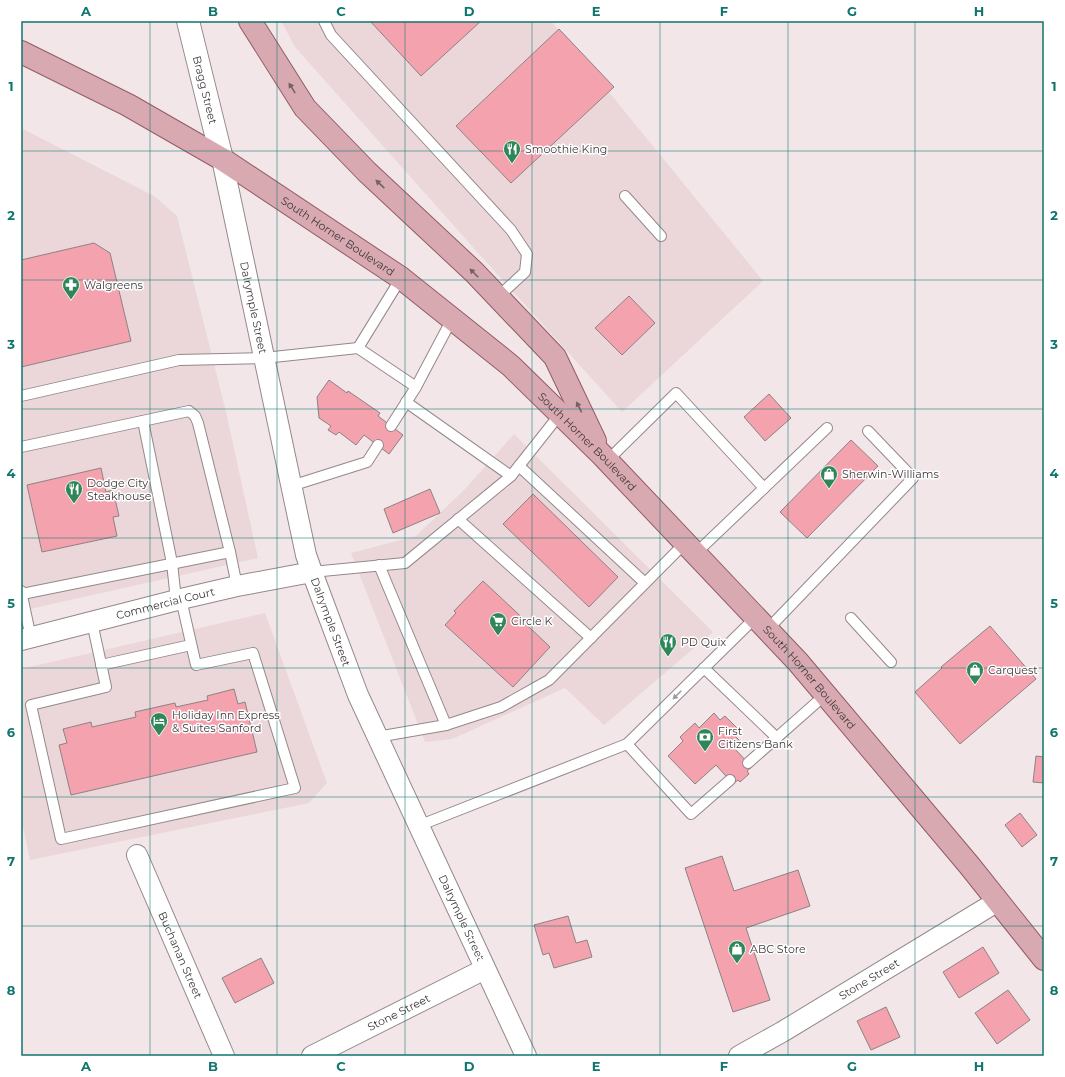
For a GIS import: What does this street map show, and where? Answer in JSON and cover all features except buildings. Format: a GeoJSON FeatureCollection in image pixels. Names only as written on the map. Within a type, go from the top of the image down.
{"type":"FeatureCollection","features":[{"type":"Feature","properties":{"kind":"main road"},"geometry":{"type":"LineString","coordinates":[[250,21],[305,108],[367,172],[474,272],[555,358],[605,458]]}},
{"type":"Feature","properties":{"kind":"main road","name":"South Horner Boulevard"},"geometry":{"type":"LineString","coordinates":[[21,52],[128,104],[222,159],[400,278],[510,366],[605,458],[798,662],[969,865],[1044,959]]}},
{"type":"Feature","properties":{"kind":"street","name":"Bragg Street"},"geometry":{"type":"LineString","coordinates":[[188,21],[222,159]]}},
{"type":"Feature","properties":{"kind":"street","name":"Dalrymple Street"},"geometry":{"type":"LineString","coordinates":[[222,159],[306,555],[358,695],[526,1056]]}},
{"type":"Feature","properties":{"kind":"street","name":"Commercial Court"},"geometry":{"type":"LineString","coordinates":[[26,639],[237,586],[312,572]]}},
{"type":"Feature","properties":{"kind":"street","name":"Buchanan Street"},"geometry":{"type":"LineString","coordinates":[[138,855],[224,1056]]}},
{"type":"Feature","properties":{"kind":"street","name":"Stone Street"},"geometry":{"type":"LineString","coordinates":[[739,1056],[782,1032],[998,901]]}},
{"type":"Feature","properties":{"kind":"street","name":"Stone Street"},"geometry":{"type":"LineString","coordinates":[[312,1056],[485,969]]}},
{"type":"Feature","properties":{"kind":"lane"},"geometry":{"type":"LineString","coordinates":[[324,21],[332,35],[510,230],[527,254],[525,272],[498,297]]}},
{"type":"Feature","properties":{"kind":"lane"},"geometry":{"type":"LineString","coordinates":[[625,196],[660,236]]}},
{"type":"Feature","properties":{"kind":"lane"},"geometry":{"type":"LineString","coordinates":[[358,348],[400,278]]}},
{"type":"Feature","properties":{"kind":"lane"},"geometry":{"type":"LineString","coordinates":[[391,426],[416,387],[452,319]]}},
{"type":"Feature","properties":{"kind":"lane"},"geometry":{"type":"LineString","coordinates":[[21,396],[179,360],[264,358],[358,348],[416,387]]}},
{"type":"Feature","properties":{"kind":"lane"},"geometry":{"type":"LineString","coordinates":[[605,458],[676,393],[764,488]]}},
{"type":"Feature","properties":{"kind":"lane"},"geometry":{"type":"LineString","coordinates":[[406,402],[510,476]]}},
{"type":"Feature","properties":{"kind":"lane"},"geometry":{"type":"LineString","coordinates":[[21,447],[189,411],[195,416],[198,423],[237,586]]}},
{"type":"Feature","properties":{"kind":"lane"},"geometry":{"type":"LineString","coordinates":[[312,572],[405,562],[510,476],[560,414]]}},
{"type":"Feature","properties":{"kind":"lane"},"geometry":{"type":"LineString","coordinates":[[92,622],[106,687],[32,705],[60,839],[294,788],[253,653],[196,665],[178,600],[172,563],[143,421]]}},
{"type":"Feature","properties":{"kind":"lane"},"geometry":{"type":"LineString","coordinates":[[377,737],[446,724],[501,707],[549,680],[645,582],[690,548],[764,488],[827,428]]}},
{"type":"Feature","properties":{"kind":"lane"},"geometry":{"type":"LineString","coordinates":[[418,826],[627,744],[704,668],[761,624],[913,478],[868,431]]}},
{"type":"Feature","properties":{"kind":"lane"},"geometry":{"type":"LineString","coordinates":[[291,486],[367,462],[378,445]]}},
{"type":"Feature","properties":{"kind":"lane"},"geometry":{"type":"LineString","coordinates":[[519,466],[645,582]]}},
{"type":"Feature","properties":{"kind":"lane"},"geometry":{"type":"LineString","coordinates":[[458,519],[591,638]]}},
{"type":"Feature","properties":{"kind":"lane"},"geometry":{"type":"LineString","coordinates":[[26,639],[21,592],[230,552]]}},
{"type":"Feature","properties":{"kind":"lane"},"geometry":{"type":"LineString","coordinates":[[379,565],[446,724]]}},
{"type":"Feature","properties":{"kind":"lane"},"geometry":{"type":"LineString","coordinates":[[851,618],[891,662]]}},
{"type":"Feature","properties":{"kind":"lane"},"geometry":{"type":"LineString","coordinates":[[101,664],[191,645]]}},
{"type":"Feature","properties":{"kind":"lane"},"geometry":{"type":"LineString","coordinates":[[704,668],[777,738]]}},
{"type":"Feature","properties":{"kind":"lane"},"geometry":{"type":"LineString","coordinates":[[748,763],[825,695]]}},
{"type":"Feature","properties":{"kind":"lane"},"geometry":{"type":"LineString","coordinates":[[627,744],[691,814],[730,780]]}},
{"type":"Feature","properties":{"kind":"shaded area"},"geometry":{"type":"Polygon","coordinates":[[[281,21],[551,21],[763,281],[622,412],[295,47],[281,21]]]}},
{"type":"Feature","properties":{"kind":"shaded area"},"geometry":{"type":"Polygon","coordinates":[[[21,128],[154,196],[177,216],[226,412],[258,558],[21,611],[21,128]]]}},
{"type":"Feature","properties":{"kind":"shaded area"},"geometry":{"type":"Polygon","coordinates":[[[514,434],[713,632],[604,725],[565,688],[452,739],[425,742],[351,553],[416,536],[465,489],[514,434]]]}},
{"type":"Feature","properties":{"kind":"shaded area"},"geometry":{"type":"Polygon","coordinates":[[[265,613],[327,783],[309,803],[30,860],[21,818],[21,669],[265,613]]]}},
{"type":"Feature","properties":{"kind":"place","name":"Smoothie King"},"geometry":{"type":"Point","coordinates":[512,164]}},
{"type":"Feature","properties":{"kind":"place","name":"Walgreens"},"geometry":{"type":"Point","coordinates":[71,300]}},
{"type":"Feature","properties":{"kind":"place","name":"Sherwin-Williams"},"geometry":{"type":"Point","coordinates":[829,489]}},
{"type":"Feature","properties":{"kind":"place","name":"Dodge City Steakhouse"},"geometry":{"type":"Point","coordinates":[74,504]}},
{"type":"Feature","properties":{"kind":"place","name":"Circle K"},"geometry":{"type":"Point","coordinates":[498,636]}},
{"type":"Feature","properties":{"kind":"place","name":"PD Quix"},"geometry":{"type":"Point","coordinates":[668,657]}},
{"type":"Feature","properties":{"kind":"place","name":"Carquest"},"geometry":{"type":"Point","coordinates":[975,685]}},
{"type":"Feature","properties":{"kind":"place","name":"Holiday Inn Express & Suites Sanford"},"geometry":{"type":"Point","coordinates":[159,736]}},
{"type":"Feature","properties":{"kind":"place","name":"First Citizens Bank"},"geometry":{"type":"Point","coordinates":[705,752]}},
{"type":"Feature","properties":{"kind":"place","name":"ABC Store"},"geometry":{"type":"Point","coordinates":[737,964]}}]}
